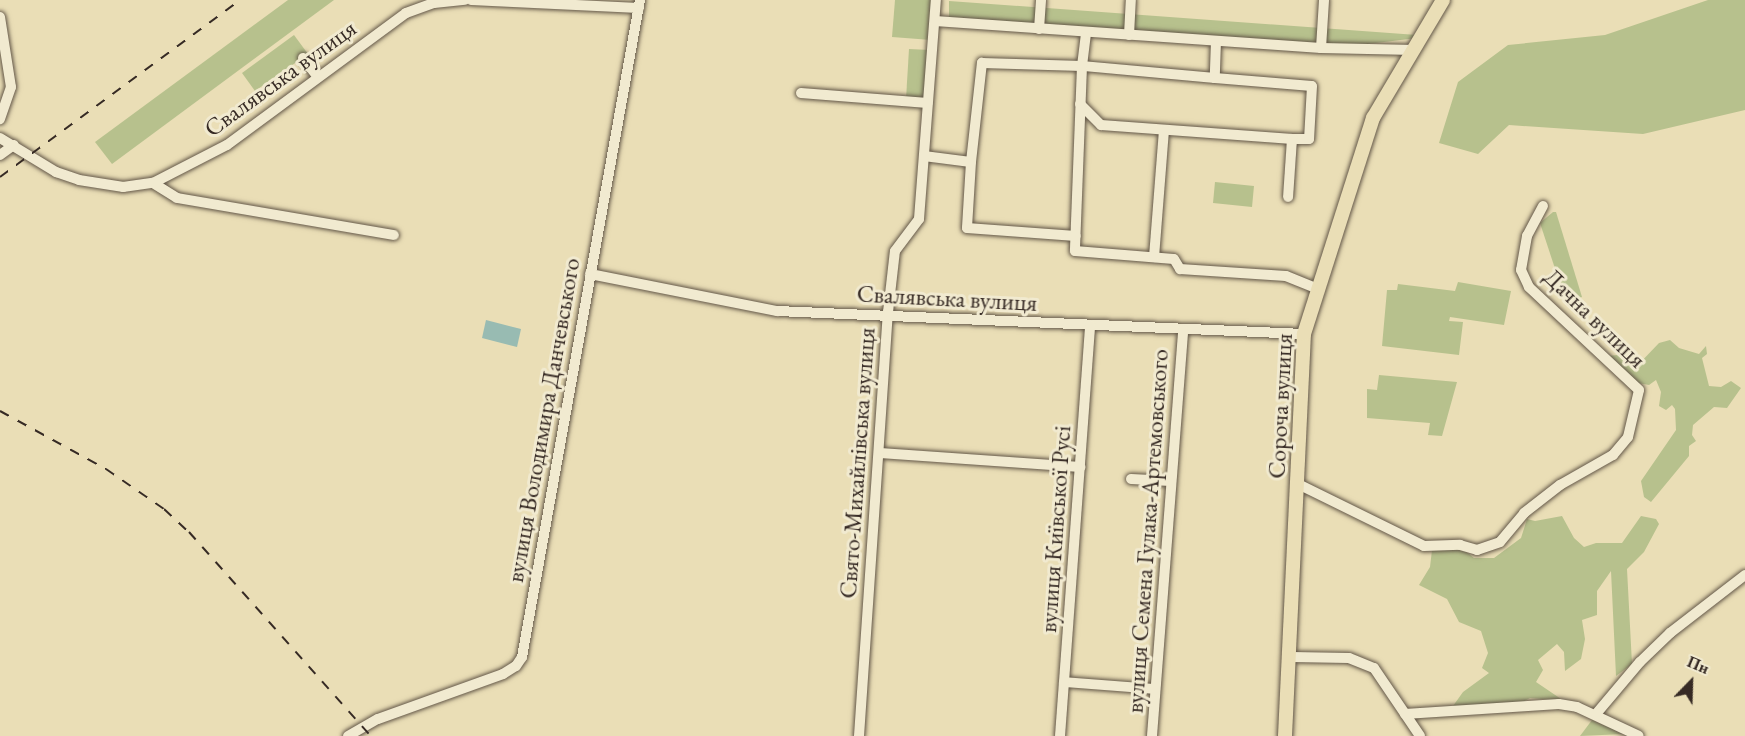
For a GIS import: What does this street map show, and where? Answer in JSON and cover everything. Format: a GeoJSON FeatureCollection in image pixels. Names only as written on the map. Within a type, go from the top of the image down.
{"type":"FeatureCollection","features":[{"type":"Feature","properties":{"kind":"main road","name":"Сороча вулиця"},"geometry":{"type":"LineString","coordinates":[[1285,736],[1292,657],[1304,334],[1373,118],[1415,51],[1443,0]]}},
{"type":"Feature","properties":{"kind":"street","name":"Свалявська вулиця"},"geometry":{"type":"LineString","coordinates":[[0,138],[56,172],[79,180],[123,187],[153,183],[227,145],[406,13],[449,0],[465,0]]}},
{"type":"Feature","properties":{"kind":"street"},"geometry":{"type":"LineString","coordinates":[[471,0],[639,4]]}},
{"type":"Feature","properties":{"kind":"street","name":"Свято-Михайлівська вулиця"},"geometry":{"type":"LineString","coordinates":[[859,736],[888,316],[895,251],[919,219],[936,0]]}},
{"type":"Feature","properties":{"kind":"street"},"geometry":{"type":"LineString","coordinates":[[1039,29],[1041,0]]}},
{"type":"Feature","properties":{"kind":"street"},"geometry":{"type":"LineString","coordinates":[[1128,36],[1131,0]]}},
{"type":"Feature","properties":{"kind":"street"},"geometry":{"type":"LineString","coordinates":[[1321,48],[1324,0]]}},
{"type":"Feature","properties":{"kind":"street","name":"вулиця Володимира Данчевського"},"geometry":{"type":"LineString","coordinates":[[348,736],[378,719],[503,674],[519,662],[639,4]]}},
{"type":"Feature","properties":{"kind":"street"},"geometry":{"type":"LineString","coordinates":[[0,16],[11,94],[0,119]]}},
{"type":"Feature","properties":{"kind":"street"},"geometry":{"type":"LineString","coordinates":[[934,21],[1128,36],[1321,48],[1415,51]]}},
{"type":"Feature","properties":{"kind":"street"},"geometry":{"type":"LineString","coordinates":[[1086,32],[1080,104],[1075,251],[1174,259],[1180,269],[1286,276],[1319,289]]}},
{"type":"Feature","properties":{"kind":"street"},"geometry":{"type":"LineString","coordinates":[[1215,78],[1216,41]]}},
{"type":"Feature","properties":{"kind":"street"},"geometry":{"type":"LineString","coordinates":[[303,58],[318,77]]}},
{"type":"Feature","properties":{"kind":"street"},"geometry":{"type":"LineString","coordinates":[[1076,236],[967,228],[970,162],[982,63],[1082,66],[1312,86],[1309,139],[1101,125],[1080,104]]}},
{"type":"Feature","properties":{"kind":"street"},"geometry":{"type":"LineString","coordinates":[[801,93],[928,103]]}},
{"type":"Feature","properties":{"kind":"street"},"geometry":{"type":"LineString","coordinates":[[1154,257],[1164,129]]}},
{"type":"Feature","properties":{"kind":"street"},"geometry":{"type":"LineString","coordinates":[[1288,196],[1292,139]]}},
{"type":"Feature","properties":{"kind":"street"},"geometry":{"type":"LineString","coordinates":[[0,147],[14,145]]}},
{"type":"Feature","properties":{"kind":"street"},"geometry":{"type":"LineString","coordinates":[[0,155],[14,145]]}},
{"type":"Feature","properties":{"kind":"street"},"geometry":{"type":"LineString","coordinates":[[924,156],[970,162]]}},
{"type":"Feature","properties":{"kind":"street"},"geometry":{"type":"LineString","coordinates":[[153,183],[177,198],[394,235]]}},
{"type":"Feature","properties":{"kind":"street","name":"Дачна вулиця"},"geometry":{"type":"LineString","coordinates":[[1298,484],[1424,546],[1460,545],[1477,549],[1500,542],[1524,513],[1560,485],[1614,455],[1628,437],[1639,390],[1529,287],[1521,270],[1527,236],[1543,206]]}},
{"type":"Feature","properties":{"kind":"street","name":"Свалявська вулиця"},"geometry":{"type":"LineString","coordinates":[[590,274],[777,311],[1304,334]]}},
{"type":"Feature","properties":{"kind":"street","name":"вулиця Київської Русі"},"geometry":{"type":"LineString","coordinates":[[1060,736],[1090,325]]}},
{"type":"Feature","properties":{"kind":"street","name":"вулиця Семена Гулака-Артемовського"},"geometry":{"type":"LineString","coordinates":[[1152,736],[1183,330]]}},
{"type":"Feature","properties":{"kind":"street"},"geometry":{"type":"LineString","coordinates":[[880,453],[1081,467]]}},
{"type":"Feature","properties":{"kind":"street"},"geometry":{"type":"LineString","coordinates":[[1131,479],[1171,481]]}},
{"type":"Feature","properties":{"kind":"street"},"geometry":{"type":"LineString","coordinates":[[1596,714],[1640,662],[1670,633],[1745,575]]}},
{"type":"Feature","properties":{"kind":"street"},"geometry":{"type":"LineString","coordinates":[[1292,657],[1349,658],[1374,668],[1420,736]]}},
{"type":"Feature","properties":{"kind":"street"},"geometry":{"type":"LineString","coordinates":[[1064,682],[1155,689]]}},
{"type":"Feature","properties":{"kind":"street"},"geometry":{"type":"LineString","coordinates":[[1407,718],[1559,704],[1596,714],[1639,736]]}},
{"type":"Feature","properties":{"kind":"street"},"geometry":{"type":"LineString","coordinates":[[1407,718],[1407,736]]}},
{"type":"Feature","properties":{"kind":"green space"},"geometry":{"type":"Polygon","coordinates":[[[288,0],[334,0],[112,164],[95,142],[288,0]]]}},
{"type":"Feature","properties":{"kind":"green space"},"geometry":{"type":"Polygon","coordinates":[[[895,0],[934,0],[931,40],[892,37],[895,0]]]}},
{"type":"Feature","properties":{"kind":"green space"},"geometry":{"type":"Polygon","coordinates":[[[1708,0],[1745,0],[1745,110],[1643,134],[1509,125],[1478,154],[1439,143],[1458,82],[1508,45],[1605,35],[1708,0]]]}},
{"type":"Feature","properties":{"kind":"green space"},"geometry":{"type":"Polygon","coordinates":[[[949,1],[1417,35],[1417,38],[1343,47],[949,21],[949,1]]]}},
{"type":"Feature","properties":{"kind":"green space"},"geometry":{"type":"Polygon","coordinates":[[[294,35],[308,54],[255,91],[242,73],[294,35]]]}},
{"type":"Feature","properties":{"kind":"green space"},"geometry":{"type":"Polygon","coordinates":[[[909,49],[930,50],[927,101],[906,99],[909,49]]]}},
{"type":"Feature","properties":{"kind":"green space"},"geometry":{"type":"Polygon","coordinates":[[[1215,182],[1254,186],[1252,207],[1213,203],[1215,182]]]}},
{"type":"Feature","properties":{"kind":"green space"},"geometry":{"type":"Polygon","coordinates":[[[1556,212],[1582,297],[1566,302],[1540,223],[1556,212]]]}},
{"type":"Feature","properties":{"kind":"green space"},"geometry":{"type":"Polygon","coordinates":[[[1458,282],[1511,291],[1504,325],[1450,317],[1449,321],[1463,322],[1459,355],[1382,346],[1387,290],[1397,290],[1398,284],[1455,291],[1458,282]]]}},
{"type":"Feature","properties":{"kind":"green space"},"geometry":{"type":"Polygon","coordinates":[[[1670,340],[1679,348],[1699,354],[1706,346],[1707,354],[1702,358],[1709,386],[1721,387],[1731,381],[1741,388],[1727,408],[1714,407],[1693,425],[1692,435],[1696,441],[1689,446],[1689,456],[1651,502],[1644,497],[1641,481],[1676,430],[1675,409],[1672,405],[1666,410],[1659,406],[1661,392],[1656,380],[1649,385],[1638,383],[1630,387],[1621,381],[1608,356],[1617,355],[1636,367],[1659,343],[1670,340]]]}},
{"type":"Feature","properties":{"kind":"green space"},"geometry":{"type":"Polygon","coordinates":[[[1379,375],[1457,382],[1442,436],[1428,435],[1430,423],[1367,418],[1367,389],[1377,390],[1379,375]]]}},
{"type":"Feature","properties":{"kind":"green space"},"geometry":{"type":"Polygon","coordinates":[[[1562,516],[1574,538],[1584,547],[1596,543],[1622,543],[1641,516],[1656,519],[1659,524],[1644,552],[1627,569],[1632,664],[1616,676],[1611,571],[1597,591],[1597,615],[1582,620],[1585,639],[1581,659],[1565,671],[1564,652],[1557,644],[1538,660],[1543,670],[1536,682],[1564,701],[1530,698],[1521,703],[1453,706],[1463,692],[1489,673],[1482,668],[1488,653],[1481,631],[1459,622],[1447,599],[1419,585],[1430,567],[1432,550],[1458,545],[1474,558],[1494,558],[1521,538],[1527,519],[1535,521],[1562,516]]]}},
{"type":"Feature","properties":{"kind":"green space"},"geometry":{"type":"Polygon","coordinates":[[[1592,720],[1624,734],[1580,736],[1592,720]]]}},
{"type":"Feature","properties":{"kind":"water"},"geometry":{"type":"Polygon","coordinates":[[[486,320],[521,329],[517,347],[482,338],[486,320]]]}},
{"type":"Feature","properties":{"kind":"railway"},"geometry":{"type":"LineString","coordinates":[[0,177],[240,0]]}},
{"type":"Feature","properties":{"kind":"railway"},"geometry":{"type":"LineString","coordinates":[[0,411],[106,469],[164,509],[189,532],[371,736]]}}]}
